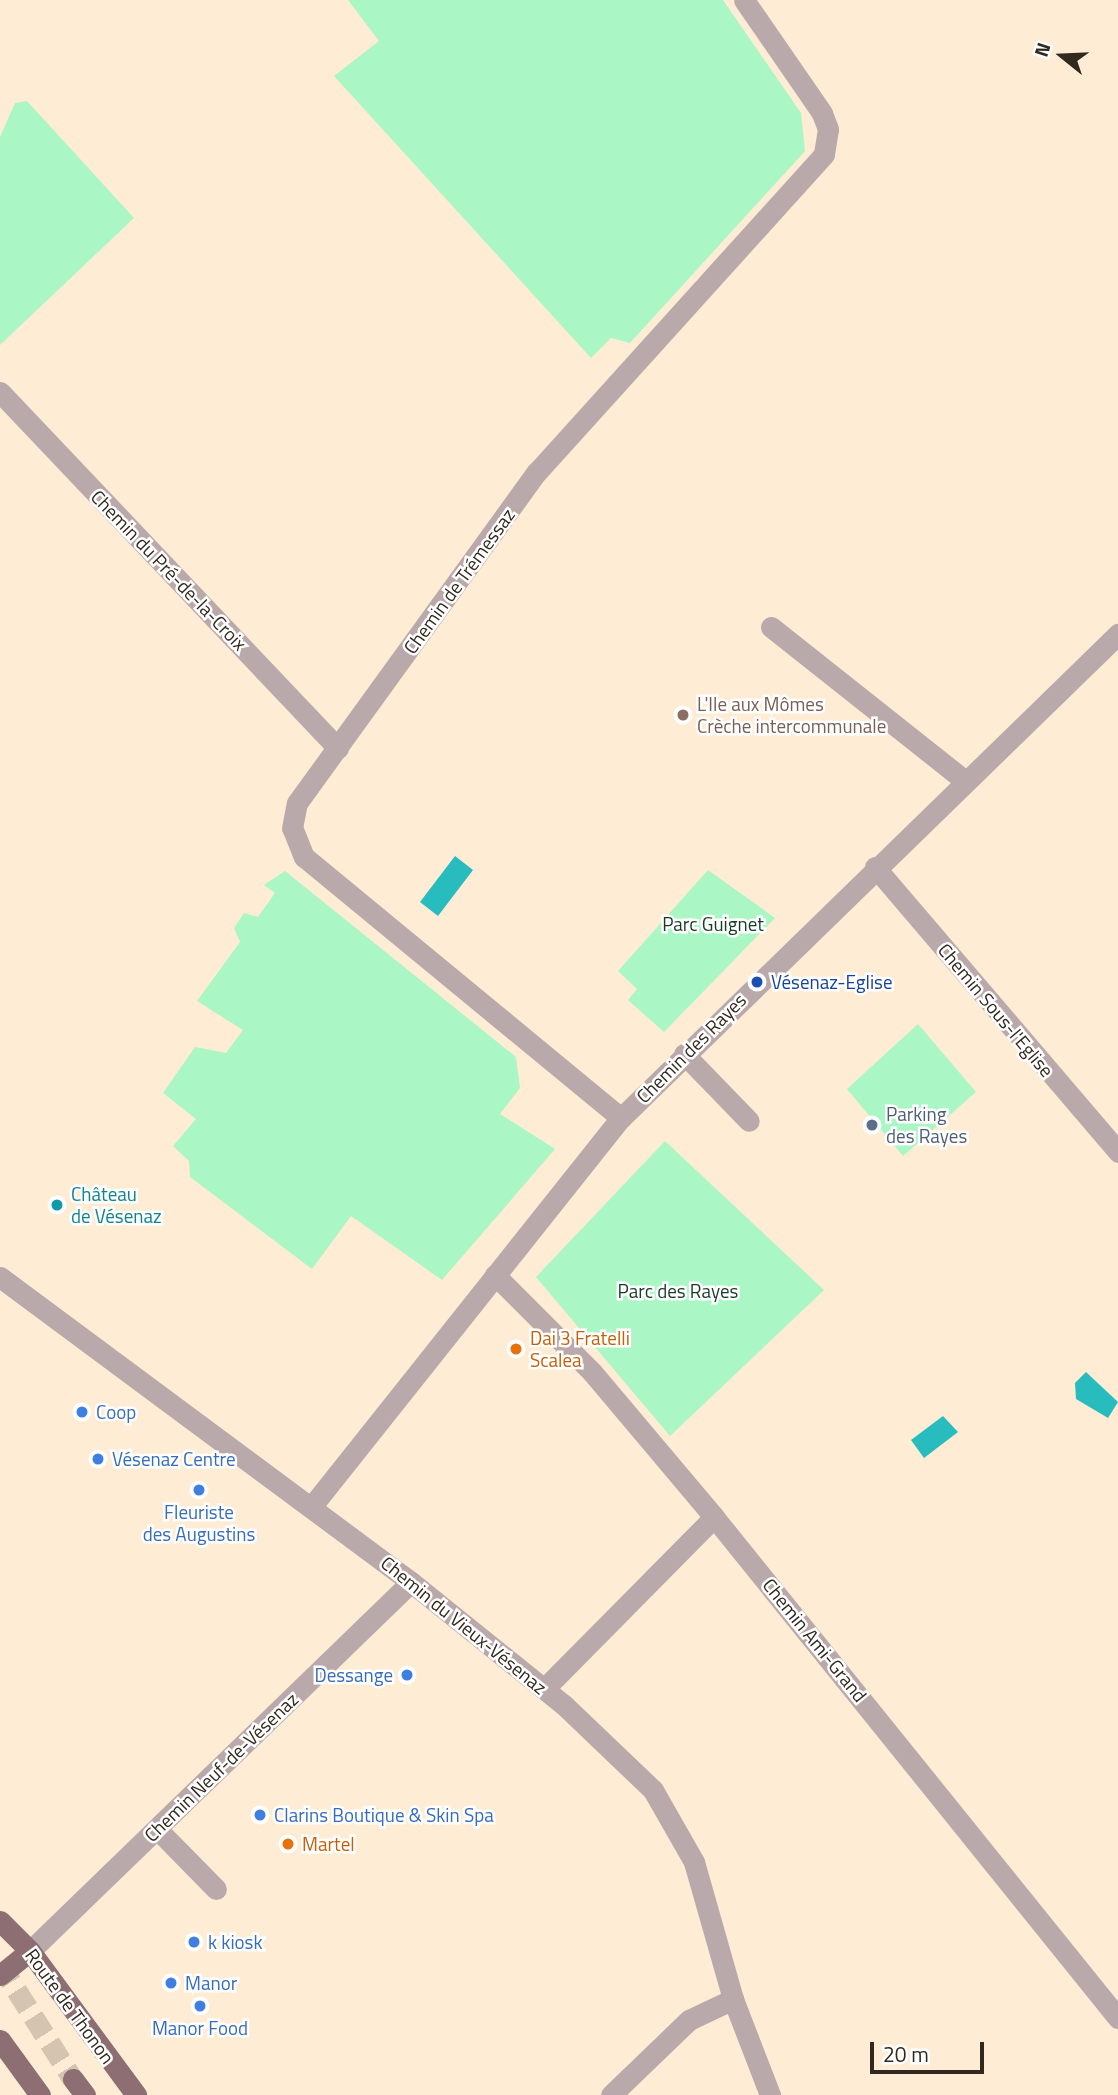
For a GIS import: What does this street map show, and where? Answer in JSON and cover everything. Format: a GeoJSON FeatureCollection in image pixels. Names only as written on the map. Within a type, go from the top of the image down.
{"type":"FeatureCollection","features":[{"type":"Feature","properties":{"kind":"main road","name":"Route de Thonon"},"geometry":{"type":"LineString","coordinates":[[0,1921],[30,1951],[136,2095]]}},
{"type":"Feature","properties":{"kind":"main road"},"geometry":{"type":"LineString","coordinates":[[0,1975],[30,1951]]}},
{"type":"Feature","properties":{"kind":"main road"},"geometry":{"type":"LineString","coordinates":[[0,2040],[40,2095]]}},
{"type":"Feature","properties":{"kind":"street","name":"Chemin de Trémessaz"},"geometry":{"type":"LineString","coordinates":[[621,1118],[304,857],[292,828],[297,803],[537,472],[824,154],[828,128],[822,113],[744,0]]}},
{"type":"Feature","properties":{"kind":"street","name":"Chemin du Pré-de-la-Croix"},"geometry":{"type":"LineString","coordinates":[[0,392],[338,748]]}},
{"type":"Feature","properties":{"kind":"street"},"geometry":{"type":"LineString","coordinates":[[771,627],[963,779]]}},
{"type":"Feature","properties":{"kind":"street","name":"Chemin des Rayes"},"geometry":{"type":"LineString","coordinates":[[312,1506],[621,1118],[963,779],[1118,634]]}},
{"type":"Feature","properties":{"kind":"street","name":"Chemin Sous-l'Eglise"},"geometry":{"type":"LineString","coordinates":[[875,867],[1118,1152]]}},
{"type":"Feature","properties":{"kind":"street"},"geometry":{"type":"LineString","coordinates":[[684,1054],[749,1121]]}},
{"type":"Feature","properties":{"kind":"street","name":"Chemin Ami-Grand"},"geometry":{"type":"LineString","coordinates":[[495,1275],[592,1372],[714,1517],[1118,2018]]}},
{"type":"Feature","properties":{"kind":"street","name":"Chemin du Vieux-Vésenaz"},"geometry":{"type":"LineString","coordinates":[[0,1277],[411,1581],[544,1689],[653,1790],[674,1817],[694,1862],[733,1998],[771,2095]]}},
{"type":"Feature","properties":{"kind":"street"},"geometry":{"type":"LineString","coordinates":[[544,1689],[714,1517]]}},
{"type":"Feature","properties":{"kind":"street","name":"Chemin Neuf-de-Vésenaz"},"geometry":{"type":"LineString","coordinates":[[30,1951],[411,1581]]}},
{"type":"Feature","properties":{"kind":"street"},"geometry":{"type":"LineString","coordinates":[[157,1829],[216,1889]]}},
{"type":"Feature","properties":{"kind":"street"},"geometry":{"type":"LineString","coordinates":[[611,2095],[689,2020],[733,1998]]}},
{"type":"Feature","properties":{"kind":"green space"},"geometry":{"type":"Polygon","coordinates":[[[348,0],[723,0],[801,113],[805,151],[630,343],[611,338],[591,358],[334,76],[379,41],[348,0]]]}},
{"type":"Feature","properties":{"kind":"green space"},"geometry":{"type":"Polygon","coordinates":[[[27,101],[134,218],[0,345],[0,137],[15,103],[27,101]]]}},
{"type":"Feature","properties":{"kind":"green space","name":"Parc Guignet"},"geometry":{"type":"Polygon","coordinates":[[[708,870],[775,918],[664,1032],[628,1000],[637,989],[618,971],[708,870]]]}},
{"type":"Feature","properties":{"kind":"green space"},"geometry":{"type":"Polygon","coordinates":[[[285,871],[516,1057],[520,1088],[500,1114],[555,1149],[442,1280],[351,1216],[312,1269],[190,1177],[189,1161],[173,1146],[196,1119],[163,1093],[195,1047],[226,1053],[243,1030],[197,1001],[240,942],[234,928],[244,913],[258,917],[275,893],[264,885],[285,871]]]}},
{"type":"Feature","properties":{"kind":"green space"},"geometry":{"type":"Polygon","coordinates":[[[918,1024],[976,1092],[903,1156],[847,1089],[918,1024]]]}},
{"type":"Feature","properties":{"kind":"green space","name":"Parc des Rayes"},"geometry":{"type":"Polygon","coordinates":[[[665,1141],[824,1290],[670,1436],[536,1277],[665,1141]]]}},
{"type":"Feature","properties":{"kind":"water"},"geometry":{"type":"Polygon","coordinates":[[[455,856],[473,870],[438,916],[420,902],[455,856]]]}},
{"type":"Feature","properties":{"kind":"water"},"geometry":{"type":"Polygon","coordinates":[[[1086,1372],[1118,1402],[1108,1418],[1076,1399],[1075,1383],[1086,1372]]]}},
{"type":"Feature","properties":{"kind":"water"},"geometry":{"type":"Polygon","coordinates":[[[943,1416],[958,1432],[924,1458],[911,1440],[943,1416]]]}},
{"type":"Feature","properties":{"kind":"tunnel"},"geometry":{"type":"LineString","coordinates":[[0,1964],[73,2079]]}},
{"type":"Feature","properties":{"kind":"place","name":"L'Ile aux Mômes Crèche intercommunale"},"geometry":{"type":"Point","coordinates":[683,715]}},
{"type":"Feature","properties":{"kind":"place","name":"Vésenaz-Eglise"},"geometry":{"type":"Point","coordinates":[757,982]}},
{"type":"Feature","properties":{"kind":"place","name":"Parking des Rayes"},"geometry":{"type":"Point","coordinates":[872,1125]}},
{"type":"Feature","properties":{"kind":"place","name":"Château de Vésenaz"},"geometry":{"type":"Point","coordinates":[57,1205]}},
{"type":"Feature","properties":{"kind":"place","name":"Dai 3 Fratelli Scalea"},"geometry":{"type":"Point","coordinates":[516,1349]}},
{"type":"Feature","properties":{"kind":"place","name":"Coop"},"geometry":{"type":"Point","coordinates":[82,1412]}},
{"type":"Feature","properties":{"kind":"place","name":"Vésenaz Centre"},"geometry":{"type":"Point","coordinates":[98,1459]}},
{"type":"Feature","properties":{"kind":"place","name":"Fleuriste des Augustins"},"geometry":{"type":"Point","coordinates":[199,1490]}},
{"type":"Feature","properties":{"kind":"place","name":"Dessange"},"geometry":{"type":"Point","coordinates":[407,1675]}},
{"type":"Feature","properties":{"kind":"place","name":"Clarins Boutique & Skin Spa"},"geometry":{"type":"Point","coordinates":[260,1815]}},
{"type":"Feature","properties":{"kind":"place","name":"Martel"},"geometry":{"type":"Point","coordinates":[288,1844]}},
{"type":"Feature","properties":{"kind":"place","name":"k kiosk"},"geometry":{"type":"Point","coordinates":[194,1942]}},
{"type":"Feature","properties":{"kind":"place","name":"Manor"},"geometry":{"type":"Point","coordinates":[171,1983]}},
{"type":"Feature","properties":{"kind":"place","name":"Manor Food"},"geometry":{"type":"Point","coordinates":[200,2006]}}]}
